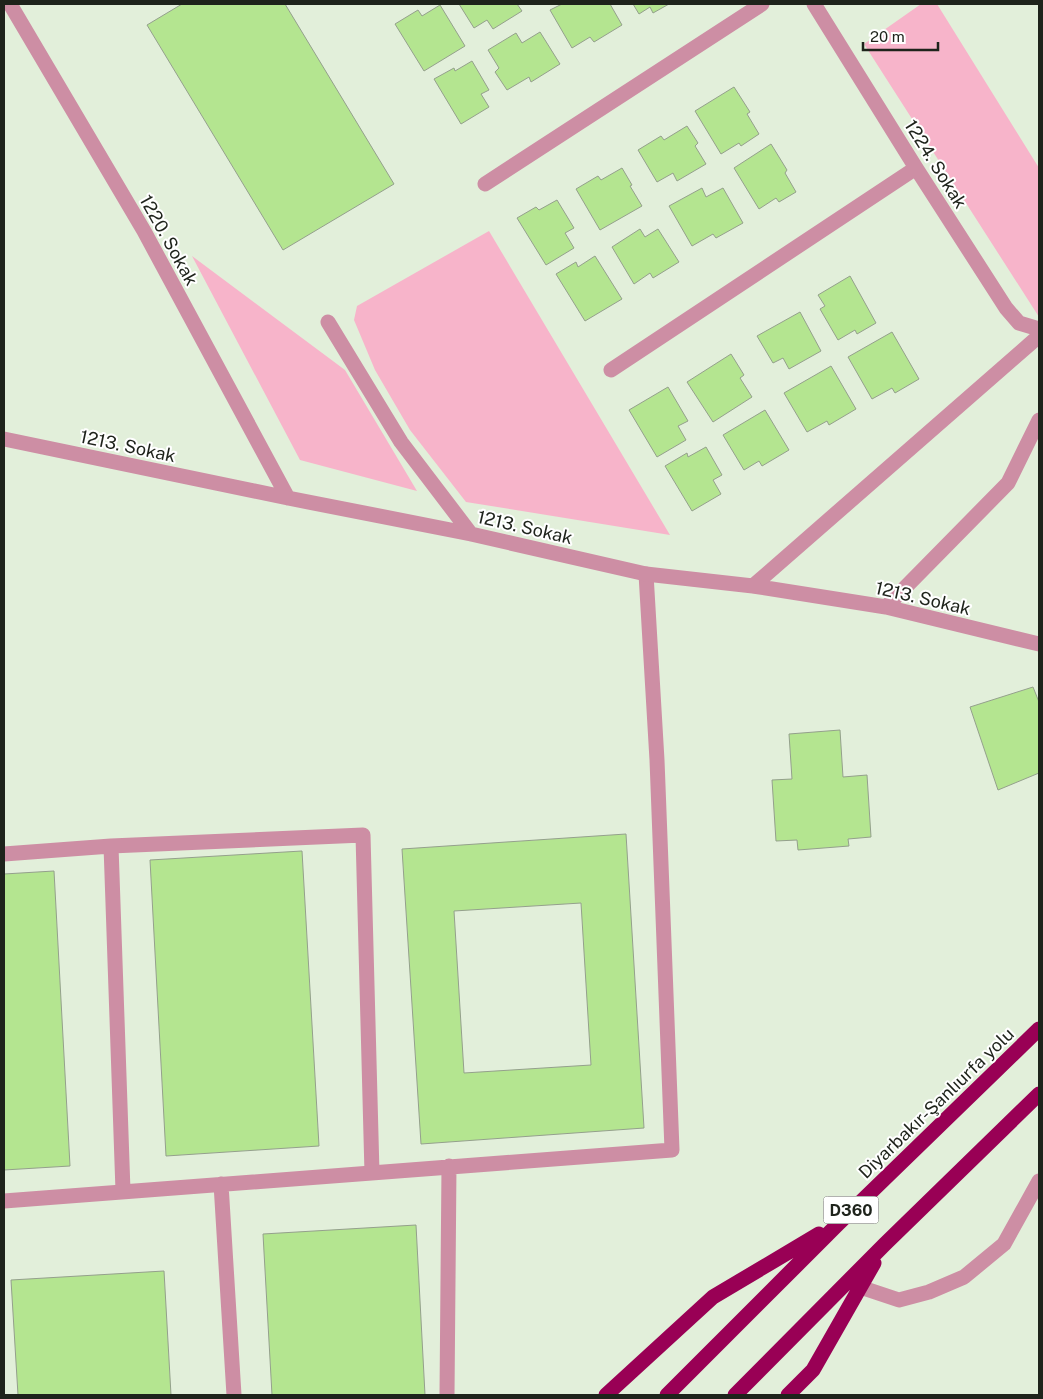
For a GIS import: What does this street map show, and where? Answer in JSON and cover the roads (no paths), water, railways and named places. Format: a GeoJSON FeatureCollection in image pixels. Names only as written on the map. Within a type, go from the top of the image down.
{"type":"FeatureCollection","features":[{"type":"Feature","properties":{"kind":"highway","name":"Diyarbakır-Şanlıurfa yolu"},"geometry":{"type":"LineString","coordinates":[[667,1395],[838,1224],[1039,1029]]}},
{"type":"Feature","properties":{"kind":"highway","name":"D360"},"geometry":{"type":"LineString","coordinates":[[735,1395],[885,1244],[1039,1094]]}},
{"type":"Feature","properties":{"kind":"highway"},"geometry":{"type":"LineString","coordinates":[[606,1395],[712,1297],[838,1224]]}},
{"type":"Feature","properties":{"kind":"highway"},"geometry":{"type":"LineString","coordinates":[[788,1395],[813,1370],[885,1244]]}},
{"type":"Feature","properties":{"kind":"street","name":"1220. Sokak"},"geometry":{"type":"LineString","coordinates":[[10,4],[144,231],[288,498]]}},
{"type":"Feature","properties":{"kind":"street"},"geometry":{"type":"LineString","coordinates":[[485,184],[762,4]]}},
{"type":"Feature","properties":{"kind":"street","name":"1224. Sokak"},"geometry":{"type":"LineString","coordinates":[[814,4],[1006,308],[1019,323],[1039,329]]}},
{"type":"Feature","properties":{"kind":"street"},"geometry":{"type":"LineString","coordinates":[[611,370],[916,168]]}},
{"type":"Feature","properties":{"kind":"street"},"geometry":{"type":"LineString","coordinates":[[328,322],[401,442],[471,534]]}},
{"type":"Feature","properties":{"kind":"street"},"geometry":{"type":"LineString","coordinates":[[752,586],[1039,336]]}},
{"type":"Feature","properties":{"kind":"street"},"geometry":{"type":"LineString","coordinates":[[886,607],[1008,483],[1039,420]]}},
{"type":"Feature","properties":{"kind":"street","name":"1213. Sokak"},"geometry":{"type":"LineString","coordinates":[[4,439],[471,534],[646,574],[752,586],[886,607],[1039,644]]}},
{"type":"Feature","properties":{"kind":"street"},"geometry":{"type":"LineString","coordinates":[[4,1201],[672,1150],[658,770],[646,574]]}},
{"type":"Feature","properties":{"kind":"street"},"geometry":{"type":"LineString","coordinates":[[4,854],[111,846],[363,835],[372,1172]]}},
{"type":"Feature","properties":{"kind":"street"},"geometry":{"type":"LineString","coordinates":[[111,846],[123,1191]]}},
{"type":"Feature","properties":{"kind":"street"},"geometry":{"type":"LineString","coordinates":[[448,1395],[449,1166]]}},
{"type":"Feature","properties":{"kind":"street"},"geometry":{"type":"LineString","coordinates":[[860,1287],[900,1300],[928,1292],[964,1277],[1004,1244],[1039,1180]]}},
{"type":"Feature","properties":{"kind":"street"},"geometry":{"type":"LineString","coordinates":[[221,1184],[234,1395]]}}]}
